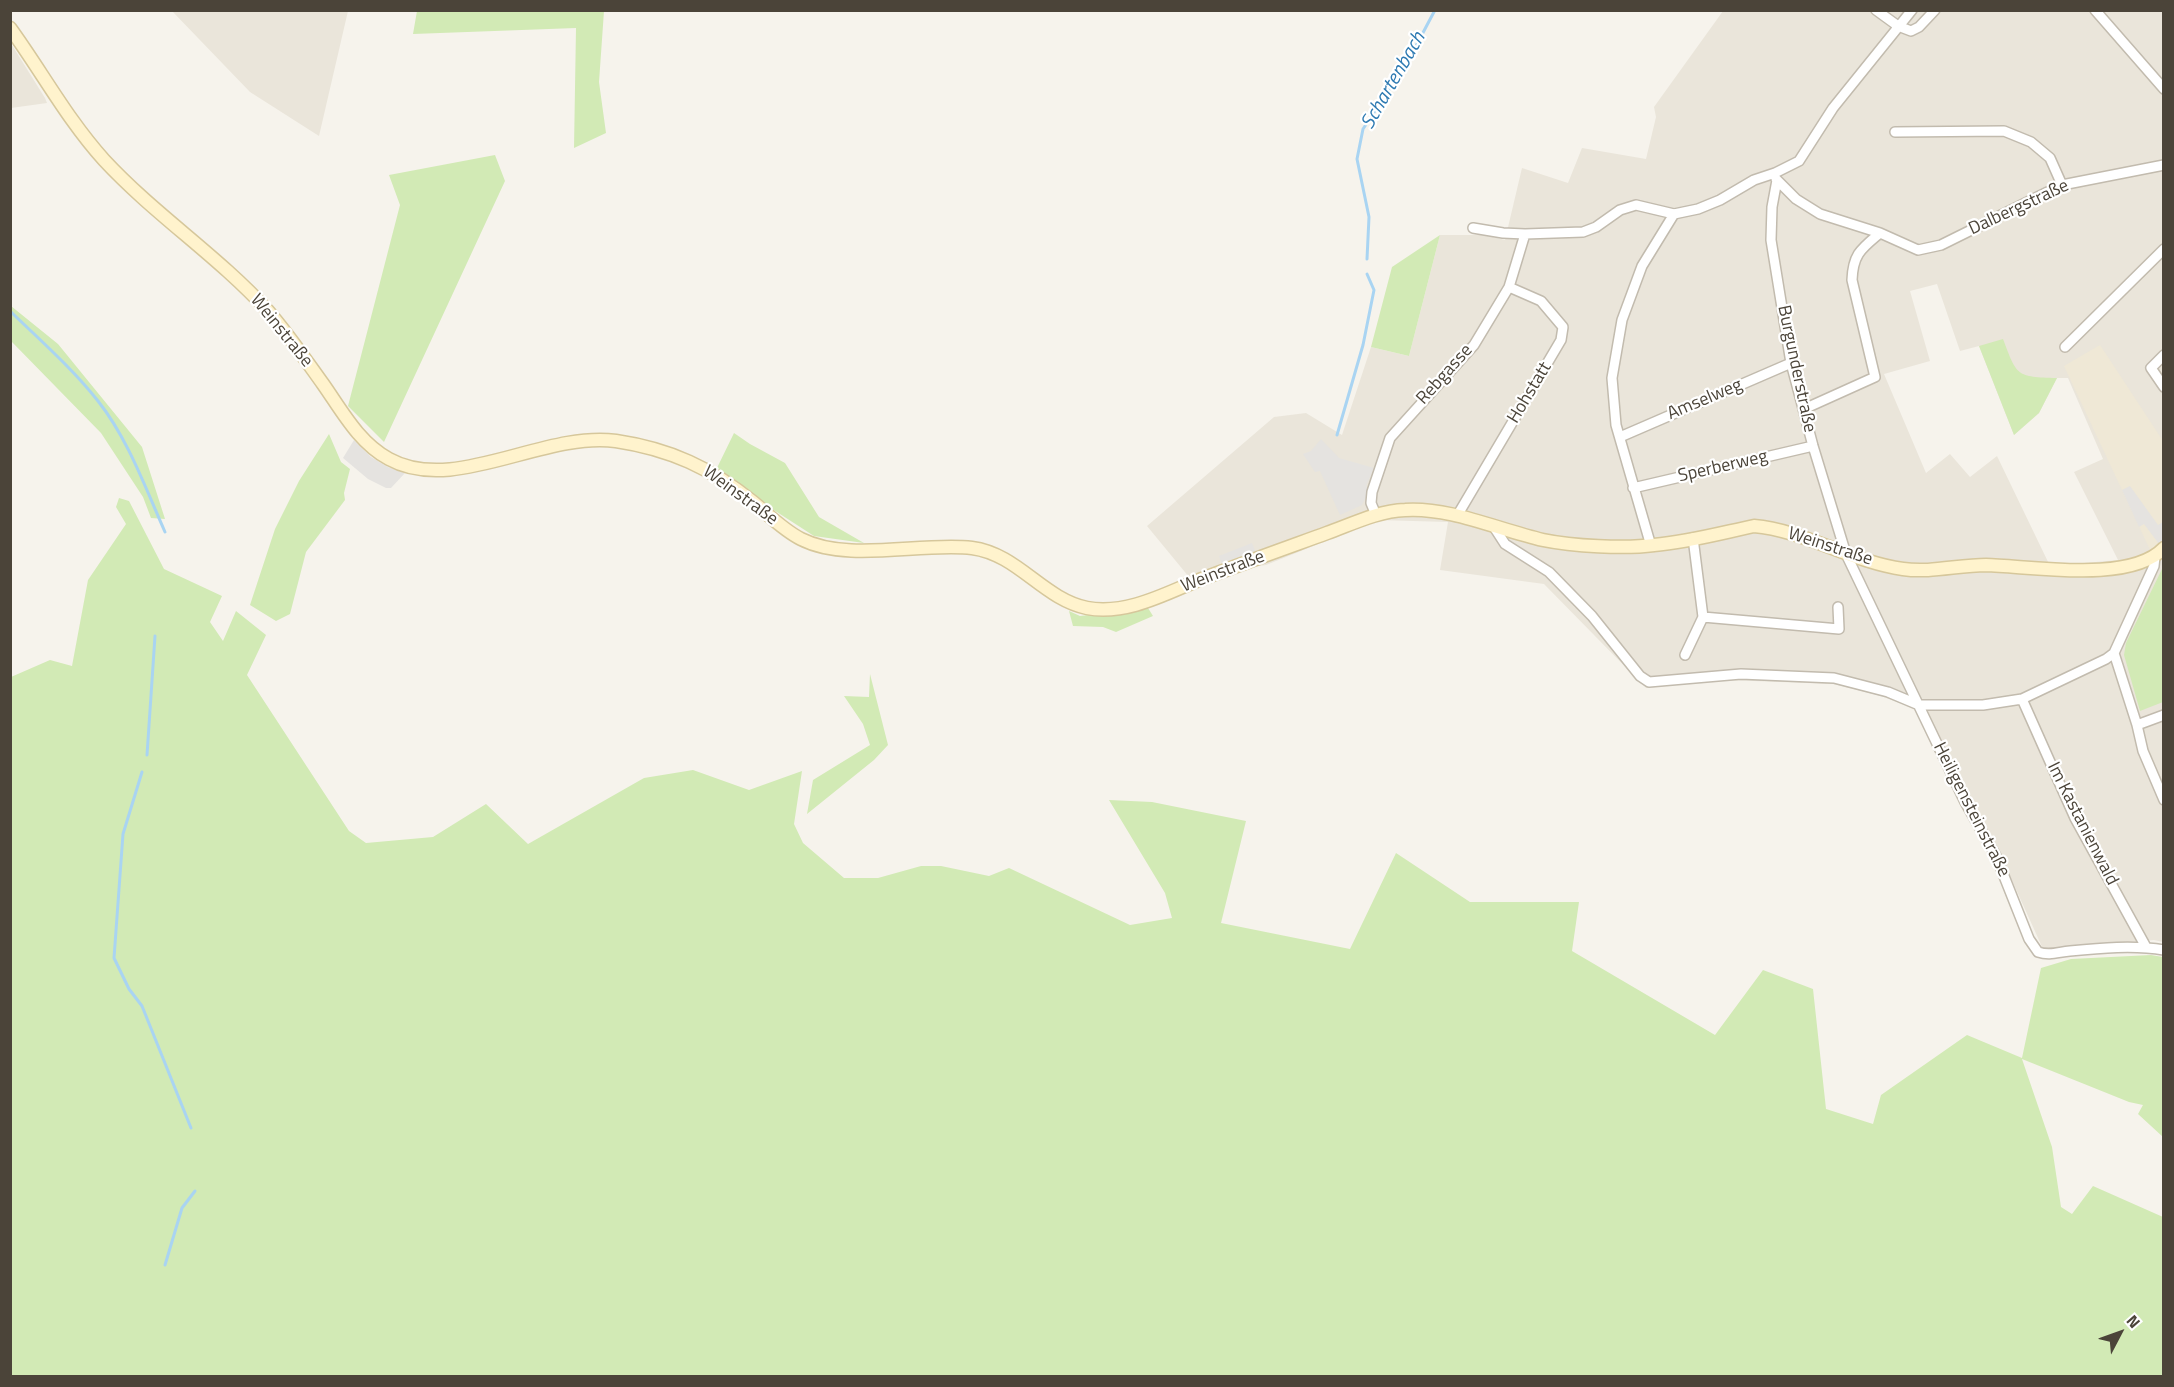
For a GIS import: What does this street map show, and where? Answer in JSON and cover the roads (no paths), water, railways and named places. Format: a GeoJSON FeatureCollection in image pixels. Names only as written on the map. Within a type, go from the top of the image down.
{"type":"FeatureCollection","features":[{"type":"Feature","properties":{"kind":"main road","name":"Weinstraße"},"geometry":{"type":"LineString","coordinates":[[10,28],[55,97],[105,160],[132,188],[233,276],[265,308],[294,342],[354,429],[374,451],[394,463],[415,470],[436,471],[462,468],[567,443],[608,440],[648,446],[686,459],[719,477],[781,527],[804,541],[828,549],[974,548],[1011,562],[1068,602],[1084,608],[1102,610],[1122,608],[1147,601],[1376,515],[1406,509],[1457,516],[1547,541],[1586,545],[1651,546],[1754,526],[1771,527],[1846,554],[1903,569],[1938,570],[1983,565],[2089,571],[2129,566],[2159,553]]}},
{"type":"Feature","properties":{"kind":"street"},"geometry":{"type":"LineString","coordinates":[[1876,10],[1898,26],[1911,31],[1919,27],[1935,10]]}},
{"type":"Feature","properties":{"kind":"street"},"geometry":{"type":"LineString","coordinates":[[1473,228],[1525,234],[1583,232],[1596,227],[1620,210],[1636,206],[1674,214],[1698,209],[1720,200],[1754,180],[1776,177],[1799,161],[1833,108],[1912,10]]}},
{"type":"Feature","properties":{"kind":"street"},"geometry":{"type":"LineString","coordinates":[[2096,10],[2163,89]]}},
{"type":"Feature","properties":{"kind":"street"},"geometry":{"type":"LineString","coordinates":[[1895,132],[2004,131],[2031,142],[2050,158],[2062,185]]}},
{"type":"Feature","properties":{"kind":"street","name":"Dalbergstraße"},"geometry":{"type":"LineString","coordinates":[[1776,177],[1796,199],[1820,214],[1880,233],[1918,250],[1941,245],[2062,185],[2163,165]]}},
{"type":"Feature","properties":{"kind":"street","name":"Burgunderstraße"},"geometry":{"type":"LineString","coordinates":[[1776,177],[1772,207],[1772,240],[1791,363],[1813,446],[1846,554]]}},
{"type":"Feature","properties":{"kind":"street"},"geometry":{"type":"LineString","coordinates":[[1651,546],[1616,425],[1611,378],[1622,320],[1642,266],[1674,214]]}},
{"type":"Feature","properties":{"kind":"street"},"geometry":{"type":"LineString","coordinates":[[1804,409],[1875,377],[1852,280],[1852,264],[1860,249],[1880,233]]}},
{"type":"Feature","properties":{"kind":"street","name":"Rebgasse"},"geometry":{"type":"LineString","coordinates":[[1376,515],[1371,503],[1372,492],[1390,438],[1473,345],[1509,287],[1525,234]]}},
{"type":"Feature","properties":{"kind":"street"},"geometry":{"type":"LineString","coordinates":[[2065,347],[2163,249]]}},
{"type":"Feature","properties":{"kind":"street","name":"Hohstatt"},"geometry":{"type":"LineString","coordinates":[[1457,516],[1561,340],[1563,327],[1541,302],[1509,287]]}},
{"type":"Feature","properties":{"kind":"street"},"geometry":{"type":"LineString","coordinates":[[2163,355],[2151,368],[2163,387]]}},
{"type":"Feature","properties":{"kind":"street","name":"Amselweg"},"geometry":{"type":"LineString","coordinates":[[1620,437],[1791,363]]}},
{"type":"Feature","properties":{"kind":"street","name":"Sperberweg"},"geometry":{"type":"LineString","coordinates":[[1633,488],[1813,446]]}},
{"type":"Feature","properties":{"kind":"street"},"geometry":{"type":"LineString","coordinates":[[1494,527],[1505,544],[1549,572],[1592,616],[1640,676],[1649,682],[1741,674],[1834,678],[1888,692],[1919,705],[1983,705],[2022,699],[2114,653],[2159,553]]}},
{"type":"Feature","properties":{"kind":"street"},"geometry":{"type":"LineString","coordinates":[[1685,655],[1703,617],[1693,538]]}},
{"type":"Feature","properties":{"kind":"street","name":"Heiligensteinstraße"},"geometry":{"type":"LineString","coordinates":[[1846,554],[1965,802],[1996,856],[2030,939],[2038,952],[2048,955],[2070,951],[2146,947],[2163,950]]}},
{"type":"Feature","properties":{"kind":"street"},"geometry":{"type":"LineString","coordinates":[[1703,617],[1839,629],[1838,607]]}},
{"type":"Feature","properties":{"kind":"street"},"geometry":{"type":"LineString","coordinates":[[2114,653],[2138,725],[2143,751],[2161,790],[2163,800]]}},
{"type":"Feature","properties":{"kind":"street","name":"Im Kastanienwald"},"geometry":{"type":"LineString","coordinates":[[2022,699],[2075,818],[2146,947]]}},
{"type":"Feature","properties":{"kind":"street"},"geometry":{"type":"LineString","coordinates":[[2138,725],[2163,715]]}},
{"type":"Feature","properties":{"kind":"waterway","name":"Schartenbach"},"geometry":{"type":"LineString","coordinates":[[1367,259],[1369,217],[1357,159],[1363,129],[1408,61],[1435,10]]}},
{"type":"Feature","properties":{"kind":"waterway","name":"Schartenbach"},"geometry":{"type":"LineString","coordinates":[[1337,435],[1363,345],[1374,290],[1367,274]]}},
{"type":"Feature","properties":{"kind":"waterway"},"geometry":{"type":"LineString","coordinates":[[10,311],[78,377],[109,416],[135,464],[165,532]]}},
{"type":"Feature","properties":{"kind":"waterway"},"geometry":{"type":"LineString","coordinates":[[147,755],[155,636]]}},
{"type":"Feature","properties":{"kind":"waterway"},"geometry":{"type":"LineString","coordinates":[[142,772],[123,834],[114,958],[129,989],[142,1006],[191,1128]]}},
{"type":"Feature","properties":{"kind":"waterway"},"geometry":{"type":"LineString","coordinates":[[165,1265],[182,1208],[195,1191]]}}]}
